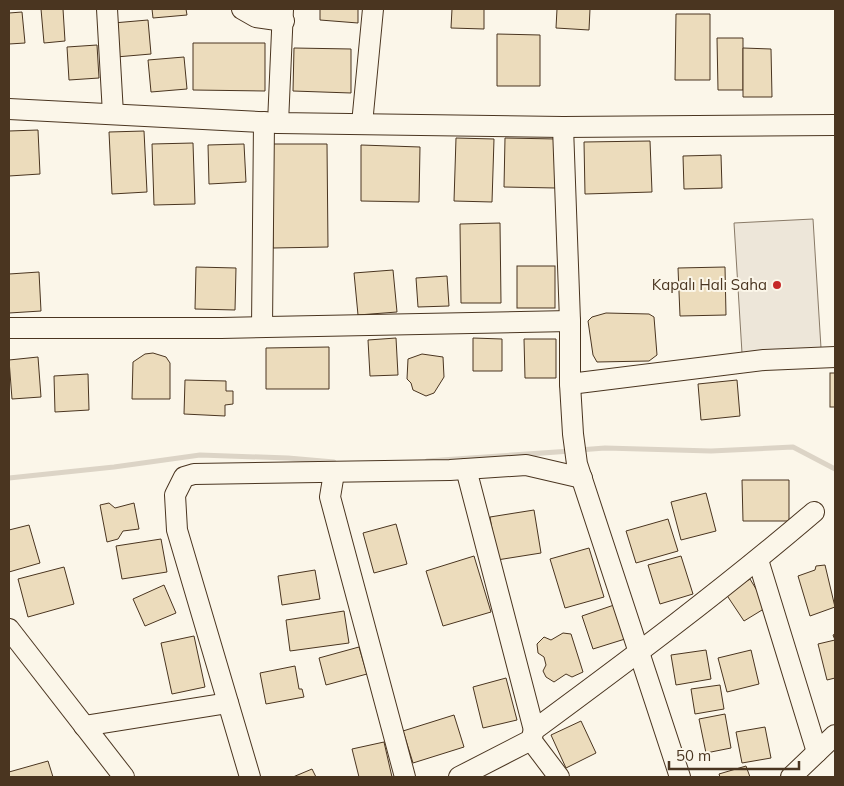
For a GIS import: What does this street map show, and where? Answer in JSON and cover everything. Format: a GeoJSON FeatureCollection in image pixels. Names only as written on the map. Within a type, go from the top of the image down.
{"type":"FeatureCollection","features":[{"type":"Feature","properties":{"kind":"street"},"geometry":{"type":"LineString","coordinates":[[107,9],[113,114]]}},
{"type":"Feature","properties":{"kind":"street"},"geometry":{"type":"LineString","coordinates":[[242,9],[256,17],[284,15],[271,122],[262,327]]}},
{"type":"Feature","properties":{"kind":"street"},"geometry":{"type":"LineString","coordinates":[[362,124],[373,9]]}},
{"type":"Feature","properties":{"kind":"street"},"geometry":{"type":"LineString","coordinates":[[9,109],[271,122],[362,124],[563,127],[835,125]]}},
{"type":"Feature","properties":{"kind":"street"},"geometry":{"type":"LineString","coordinates":[[563,127],[570,321],[570,384],[573,434],[579,471],[680,777]]}},
{"type":"Feature","properties":{"kind":"street"},"geometry":{"type":"LineString","coordinates":[[9,328],[262,327],[570,321]]}},
{"type":"Feature","properties":{"kind":"street"},"geometry":{"type":"LineString","coordinates":[[570,384],[764,360],[835,356]]}},
{"type":"Feature","properties":{"kind":"street"},"geometry":{"type":"LineString","coordinates":[[250,777],[177,530],[175,496],[184,477],[194,474],[334,473],[526,465],[579,471]]}},
{"type":"Feature","properties":{"kind":"street"},"geometry":{"type":"LineString","coordinates":[[466,469],[532,735],[559,777]]}},
{"type":"Feature","properties":{"kind":"street"},"geometry":{"type":"LineString","coordinates":[[334,473],[330,497],[405,777]]}},
{"type":"Feature","properties":{"kind":"street"},"geometry":{"type":"LineString","coordinates":[[459,777],[532,735],[758,560],[814,512]]}},
{"type":"Feature","properties":{"kind":"street"},"geometry":{"type":"LineString","coordinates":[[758,560],[817,752]]}},
{"type":"Feature","properties":{"kind":"street"},"geometry":{"type":"LineString","coordinates":[[9,629],[124,777]]}},
{"type":"Feature","properties":{"kind":"street"},"geometry":{"type":"LineString","coordinates":[[84,726],[228,703]]}},
{"type":"Feature","properties":{"kind":"street"},"geometry":{"type":"LineString","coordinates":[[791,777],[835,735]]}},
{"type":"Feature","properties":{"kind":"shaded area","name":"Kapalı Halı Saha"},"geometry":{"type":"Polygon","coordinates":[[[813,219],[821,348],[742,353],[734,223],[813,219]]]}},
{"type":"Feature","properties":{"kind":"building"},"geometry":{"type":"Polygon","coordinates":[[[41,9],[63,9],[65,41],[44,43],[41,9]]]}},
{"type":"Feature","properties":{"kind":"building"},"geometry":{"type":"Polygon","coordinates":[[[152,9],[186,9],[187,15],[153,18],[152,9]]]}},
{"type":"Feature","properties":{"kind":"building"},"geometry":{"type":"Polygon","coordinates":[[[320,9],[358,9],[358,23],[320,20],[320,9]]]}},
{"type":"Feature","properties":{"kind":"building"},"geometry":{"type":"Polygon","coordinates":[[[452,9],[484,9],[484,29],[451,28],[452,9]]]}},
{"type":"Feature","properties":{"kind":"building"},"geometry":{"type":"Polygon","coordinates":[[[557,9],[590,9],[589,30],[556,28],[557,9]]]}},
{"type":"Feature","properties":{"kind":"building"},"geometry":{"type":"Polygon","coordinates":[[[22,12],[25,43],[9,44],[9,13],[22,12]]]}},
{"type":"Feature","properties":{"kind":"building"},"geometry":{"type":"Polygon","coordinates":[[[676,14],[710,14],[710,80],[675,80],[676,14]]]}},
{"type":"Feature","properties":{"kind":"building"},"geometry":{"type":"Polygon","coordinates":[[[148,20],[151,54],[116,57],[113,23],[148,20]]]}},
{"type":"Feature","properties":{"kind":"building"},"geometry":{"type":"Polygon","coordinates":[[[497,34],[540,35],[540,86],[497,86],[497,34]]]}},
{"type":"Feature","properties":{"kind":"building"},"geometry":{"type":"Polygon","coordinates":[[[717,38],[743,38],[743,90],[718,90],[717,38]]]}},
{"type":"Feature","properties":{"kind":"building"},"geometry":{"type":"Polygon","coordinates":[[[193,43],[265,43],[265,91],[193,90],[193,43]]]}},
{"type":"Feature","properties":{"kind":"building"},"geometry":{"type":"Polygon","coordinates":[[[97,45],[99,78],[69,80],[67,47],[97,45]]]}},
{"type":"Feature","properties":{"kind":"building"},"geometry":{"type":"Polygon","coordinates":[[[294,48],[351,49],[351,93],[293,91],[294,48]]]}},
{"type":"Feature","properties":{"kind":"building"},"geometry":{"type":"Polygon","coordinates":[[[743,48],[771,49],[772,97],[743,97],[743,48]]]}},
{"type":"Feature","properties":{"kind":"building"},"geometry":{"type":"Polygon","coordinates":[[[184,57],[187,89],[151,92],[148,60],[184,57]]]}},
{"type":"Feature","properties":{"kind":"building"},"geometry":{"type":"Polygon","coordinates":[[[38,130],[40,174],[9,176],[9,131],[38,130]]]}},
{"type":"Feature","properties":{"kind":"building"},"geometry":{"type":"Polygon","coordinates":[[[144,131],[147,192],[112,194],[109,132],[144,131]]]}},
{"type":"Feature","properties":{"kind":"building"},"geometry":{"type":"Polygon","coordinates":[[[456,138],[494,139],[492,202],[454,201],[456,138]]]}},
{"type":"Feature","properties":{"kind":"building"},"geometry":{"type":"Polygon","coordinates":[[[505,138],[557,139],[556,188],[504,187],[505,138]]]}},
{"type":"Feature","properties":{"kind":"building"},"geometry":{"type":"Polygon","coordinates":[[[650,141],[652,192],[585,194],[584,142],[650,141]]]}},
{"type":"Feature","properties":{"kind":"building"},"geometry":{"type":"Polygon","coordinates":[[[193,143],[195,204],[154,205],[152,144],[193,143]]]}},
{"type":"Feature","properties":{"kind":"building"},"geometry":{"type":"Polygon","coordinates":[[[244,144],[246,182],[209,184],[208,145],[244,144]]]}},
{"type":"Feature","properties":{"kind":"building"},"geometry":{"type":"Polygon","coordinates":[[[272,144],[327,144],[328,247],[273,248],[272,144]]]}},
{"type":"Feature","properties":{"kind":"building"},"geometry":{"type":"Polygon","coordinates":[[[361,145],[420,147],[419,202],[361,201],[361,145]]]}},
{"type":"Feature","properties":{"kind":"building"},"geometry":{"type":"Polygon","coordinates":[[[721,155],[722,188],[684,189],[683,156],[721,155]]]}},
{"type":"Feature","properties":{"kind":"building"},"geometry":{"type":"Polygon","coordinates":[[[500,223],[501,303],[461,303],[460,224],[500,223]]]}},
{"type":"Feature","properties":{"kind":"building"},"geometry":{"type":"Polygon","coordinates":[[[517,266],[555,266],[555,308],[517,308],[517,266]]]}},
{"type":"Feature","properties":{"kind":"building"},"geometry":{"type":"Polygon","coordinates":[[[196,267],[236,268],[235,310],[195,309],[196,267]]]}},
{"type":"Feature","properties":{"kind":"building"},"geometry":{"type":"Polygon","coordinates":[[[725,267],[726,315],[680,316],[678,268],[725,267]]]}},
{"type":"Feature","properties":{"kind":"building"},"geometry":{"type":"Polygon","coordinates":[[[393,270],[397,312],[358,315],[354,273],[393,270]]]}},
{"type":"Feature","properties":{"kind":"building"},"geometry":{"type":"Polygon","coordinates":[[[39,272],[41,311],[9,313],[9,274],[39,272]]]}},
{"type":"Feature","properties":{"kind":"building"},"geometry":{"type":"Polygon","coordinates":[[[447,276],[449,306],[418,307],[416,278],[447,276]]]}},
{"type":"Feature","properties":{"kind":"building"},"geometry":{"type":"Polygon","coordinates":[[[606,313],[649,314],[654,317],[657,355],[649,361],[597,362],[593,355],[588,321],[592,317],[606,313]]]}},
{"type":"Feature","properties":{"kind":"building"},"geometry":{"type":"Polygon","coordinates":[[[396,338],[398,375],[370,376],[368,340],[396,338]]]}},
{"type":"Feature","properties":{"kind":"building"},"geometry":{"type":"Polygon","coordinates":[[[473,338],[502,339],[502,371],[473,371],[473,338]]]}},
{"type":"Feature","properties":{"kind":"building"},"geometry":{"type":"Polygon","coordinates":[[[524,339],[556,339],[556,378],[525,378],[524,339]]]}},
{"type":"Feature","properties":{"kind":"building"},"geometry":{"type":"Polygon","coordinates":[[[329,347],[329,389],[266,389],[266,348],[329,347]]]}},
{"type":"Feature","properties":{"kind":"building"},"geometry":{"type":"Polygon","coordinates":[[[153,353],[166,357],[170,363],[170,399],[132,399],[133,362],[145,354],[153,353]]]}},
{"type":"Feature","properties":{"kind":"building"},"geometry":{"type":"Polygon","coordinates":[[[422,354],[443,357],[444,377],[434,393],[426,396],[413,390],[411,383],[407,379],[408,359],[422,354]]]}},
{"type":"Feature","properties":{"kind":"building"},"geometry":{"type":"Polygon","coordinates":[[[38,357],[41,397],[12,399],[9,360],[38,357]]]}},
{"type":"Feature","properties":{"kind":"building"},"geometry":{"type":"Polygon","coordinates":[[[830,373],[835,373],[835,407],[830,407],[830,373]]]}},
{"type":"Feature","properties":{"kind":"building"},"geometry":{"type":"Polygon","coordinates":[[[88,374],[89,410],[55,412],[54,376],[88,374]]]}},
{"type":"Feature","properties":{"kind":"building"},"geometry":{"type":"Polygon","coordinates":[[[185,380],[226,381],[226,391],[233,391],[233,404],[225,405],[225,416],[184,414],[185,380]]]}},
{"type":"Feature","properties":{"kind":"building"},"geometry":{"type":"Polygon","coordinates":[[[737,380],[740,416],[701,420],[698,384],[737,380]]]}},
{"type":"Feature","properties":{"kind":"building"},"geometry":{"type":"Polygon","coordinates":[[[742,480],[789,480],[789,521],[743,521],[742,480]]]}},
{"type":"Feature","properties":{"kind":"building"},"geometry":{"type":"Polygon","coordinates":[[[706,493],[716,531],[681,540],[671,502],[706,493]]]}},
{"type":"Feature","properties":{"kind":"building"},"geometry":{"type":"Polygon","coordinates":[[[109,503],[115,508],[134,503],[139,529],[123,531],[118,539],[107,542],[100,505],[109,503]]]}},
{"type":"Feature","properties":{"kind":"building"},"geometry":{"type":"Polygon","coordinates":[[[534,510],[541,553],[497,560],[490,517],[534,510]]]}},
{"type":"Feature","properties":{"kind":"building"},"geometry":{"type":"Polygon","coordinates":[[[668,519],[678,551],[636,563],[626,531],[668,519]]]}},
{"type":"Feature","properties":{"kind":"building"},"geometry":{"type":"Polygon","coordinates":[[[396,524],[407,564],[374,573],[363,533],[396,524]]]}},
{"type":"Feature","properties":{"kind":"building"},"geometry":{"type":"Polygon","coordinates":[[[29,525],[40,563],[9,572],[9,530],[29,525]]]}},
{"type":"Feature","properties":{"kind":"building"},"geometry":{"type":"Polygon","coordinates":[[[161,539],[167,572],[122,579],[116,546],[161,539]]]}},
{"type":"Feature","properties":{"kind":"building"},"geometry":{"type":"Polygon","coordinates":[[[589,548],[604,597],[565,608],[550,559],[589,548]]]}},
{"type":"Feature","properties":{"kind":"building"},"geometry":{"type":"Polygon","coordinates":[[[474,556],[491,612],[443,626],[426,571],[474,556]]]}},
{"type":"Feature","properties":{"kind":"building"},"geometry":{"type":"Polygon","coordinates":[[[681,556],[693,594],[660,604],[648,565],[681,556]]]}},
{"type":"Feature","properties":{"kind":"building"},"geometry":{"type":"Polygon","coordinates":[[[825,565],[835,607],[810,616],[798,576],[815,570],[816,566],[825,565]]]}},
{"type":"Feature","properties":{"kind":"building"},"geometry":{"type":"Polygon","coordinates":[[[64,567],[74,604],[28,617],[18,579],[64,567]]]}},
{"type":"Feature","properties":{"kind":"building"},"geometry":{"type":"Polygon","coordinates":[[[315,570],[320,599],[282,605],[278,576],[315,570]]]}},
{"type":"Feature","properties":{"kind":"building"},"geometry":{"type":"Polygon","coordinates":[[[750,579],[767,607],[744,621],[726,594],[750,579]]]}},
{"type":"Feature","properties":{"kind":"building"},"geometry":{"type":"Polygon","coordinates":[[[164,585],[176,613],[145,626],[133,599],[164,585]]]}},
{"type":"Feature","properties":{"kind":"building"},"geometry":{"type":"Polygon","coordinates":[[[614,605],[625,639],[593,649],[582,616],[614,605]]]}},
{"type":"Feature","properties":{"kind":"building"},"geometry":{"type":"Polygon","coordinates":[[[344,611],[349,643],[290,651],[286,620],[344,611]]]}},
{"type":"Feature","properties":{"kind":"building"},"geometry":{"type":"Polygon","coordinates":[[[563,633],[571,634],[583,672],[572,677],[566,674],[554,682],[546,677],[543,671],[546,665],[544,657],[538,653],[537,644],[544,637],[551,640],[563,633]]]}},
{"type":"Feature","properties":{"kind":"building"},"geometry":{"type":"Polygon","coordinates":[[[194,636],[205,687],[172,694],[161,643],[194,636]]]}},
{"type":"Feature","properties":{"kind":"building"},"geometry":{"type":"Polygon","coordinates":[[[835,640],[835,678],[827,680],[818,644],[835,640]]]}},
{"type":"Feature","properties":{"kind":"building"},"geometry":{"type":"Polygon","coordinates":[[[359,647],[367,674],[326,685],[319,658],[359,647]]]}},
{"type":"Feature","properties":{"kind":"building"},"geometry":{"type":"Polygon","coordinates":[[[706,650],[711,679],[676,685],[671,655],[706,650]]]}},
{"type":"Feature","properties":{"kind":"building"},"geometry":{"type":"Polygon","coordinates":[[[751,650],[759,684],[727,692],[718,658],[751,650]]]}},
{"type":"Feature","properties":{"kind":"building"},"geometry":{"type":"Polygon","coordinates":[[[295,666],[299,689],[302,689],[304,697],[266,704],[260,673],[295,666]]]}},
{"type":"Feature","properties":{"kind":"building"},"geometry":{"type":"Polygon","coordinates":[[[506,678],[517,720],[483,728],[473,687],[506,678]]]}},
{"type":"Feature","properties":{"kind":"building"},"geometry":{"type":"Polygon","coordinates":[[[720,685],[724,709],[695,714],[691,689],[720,685]]]}},
{"type":"Feature","properties":{"kind":"building"},"geometry":{"type":"Polygon","coordinates":[[[725,714],[731,748],[706,753],[699,719],[725,714]]]}},
{"type":"Feature","properties":{"kind":"building"},"geometry":{"type":"Polygon","coordinates":[[[454,715],[464,747],[413,763],[403,731],[454,715]]]}},
{"type":"Feature","properties":{"kind":"building"},"geometry":{"type":"Polygon","coordinates":[[[581,721],[596,753],[566,768],[551,735],[581,721]]]}},
{"type":"Feature","properties":{"kind":"building"},"geometry":{"type":"Polygon","coordinates":[[[765,727],[771,758],[742,763],[736,732],[765,727]]]}},
{"type":"Feature","properties":{"kind":"building"},"geometry":{"type":"Polygon","coordinates":[[[384,742],[392,777],[359,777],[352,749],[384,742]]]}},
{"type":"Feature","properties":{"kind":"building"},"geometry":{"type":"Polygon","coordinates":[[[48,761],[53,777],[9,777],[9,772],[48,761]]]}},
{"type":"Feature","properties":{"kind":"building"},"geometry":{"type":"Polygon","coordinates":[[[746,766],[750,777],[720,777],[719,774],[746,766]]]}},
{"type":"Feature","properties":{"kind":"building"},"geometry":{"type":"Polygon","coordinates":[[[312,769],[316,777],[293,777],[312,769]]]}},
{"type":"Feature","properties":{"kind":"waterway"},"geometry":{"type":"LineString","coordinates":[[579,450],[605,448],[711,451],[793,447],[835,469]]}},
{"type":"Feature","properties":{"kind":"waterway"},"geometry":{"type":"LineString","coordinates":[[427,461],[571,451]]}},
{"type":"Feature","properties":{"kind":"waterway"},"geometry":{"type":"LineString","coordinates":[[9,478],[114,467],[200,455],[288,458],[334,462]]}},
{"type":"Feature","properties":{"kind":"place","name":"Kapalı Halı Saha"},"geometry":{"type":"Point","coordinates":[777,285]}}]}
